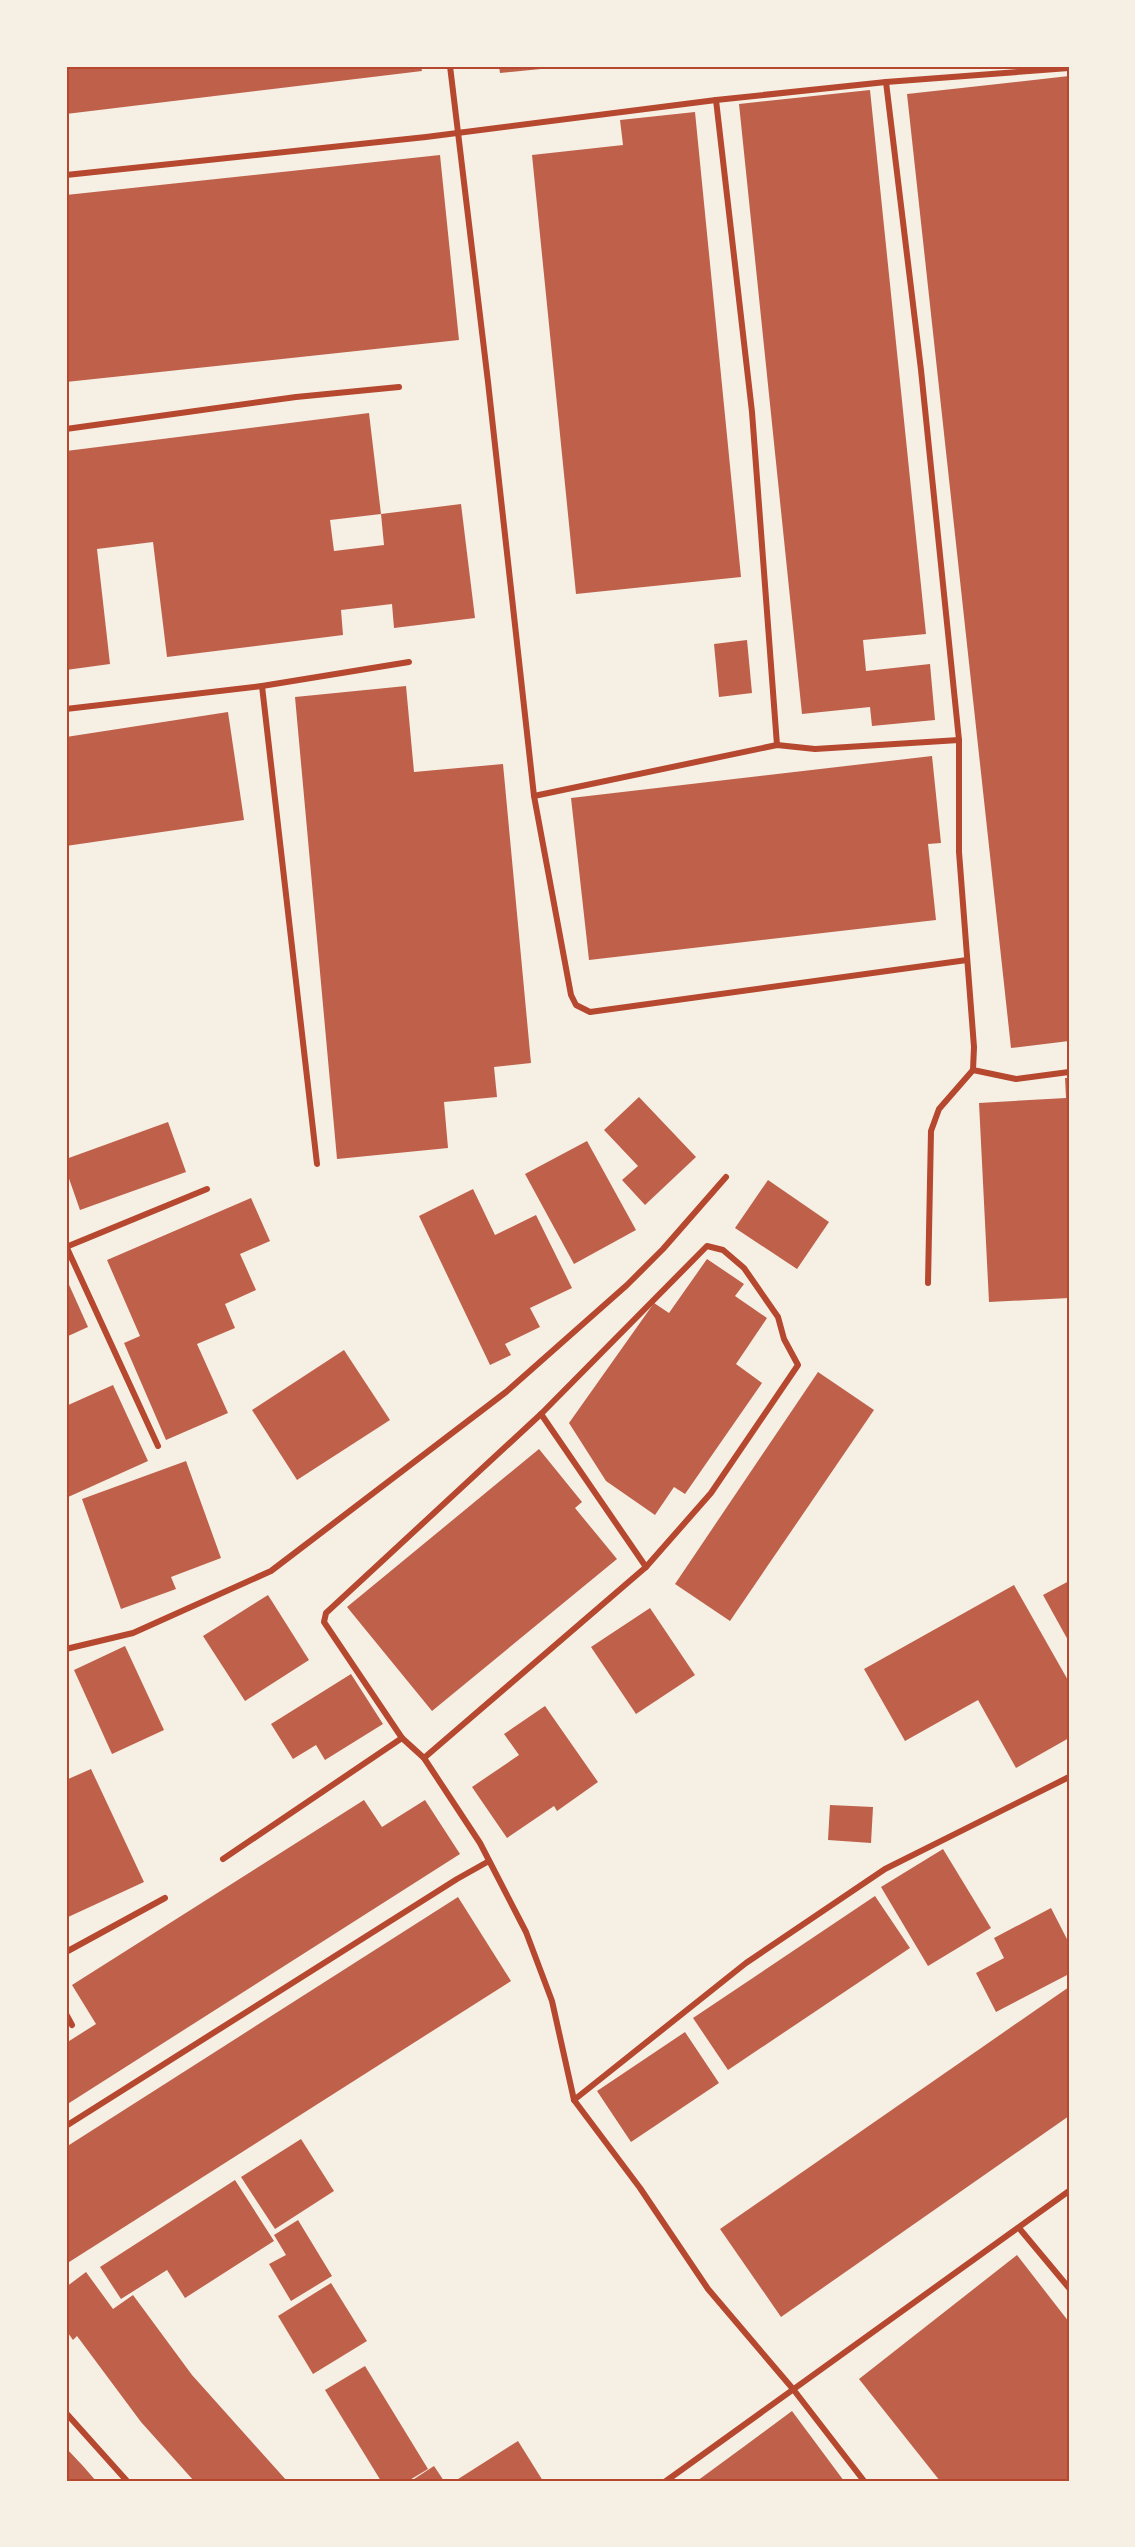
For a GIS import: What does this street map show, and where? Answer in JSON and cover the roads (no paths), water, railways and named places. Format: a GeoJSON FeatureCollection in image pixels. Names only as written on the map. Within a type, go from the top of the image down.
{"type":"FeatureCollection","features":[{"type":"Feature","properties":{"kind":"street"},"geometry":{"type":"LineString","coordinates":[[450,66],[534,796],[571,995],[576,1005],[590,1012],[968,960]]}},
{"type":"Feature","properties":{"kind":"street"},"geometry":{"type":"LineString","coordinates":[[66,175],[458,133],[716,100],[886,82],[1069,68]]}},
{"type":"Feature","properties":{"kind":"street"},"geometry":{"type":"LineString","coordinates":[[886,82],[921,370],[959,740],[959,852],[974,1047],[973,1070],[939,1109],[931,1131],[928,1283]]}},
{"type":"Feature","properties":{"kind":"street"},"geometry":{"type":"LineString","coordinates":[[716,100],[752,412],[777,745]]}},
{"type":"Feature","properties":{"kind":"street"},"geometry":{"type":"LineString","coordinates":[[66,429],[296,397],[399,387]]}},
{"type":"Feature","properties":{"kind":"street"},"geometry":{"type":"LineString","coordinates":[[66,709],[262,686],[409,662]]}},
{"type":"Feature","properties":{"kind":"street"},"geometry":{"type":"LineString","coordinates":[[262,686],[317,1164]]}},
{"type":"Feature","properties":{"kind":"street"},"geometry":{"type":"LineString","coordinates":[[534,796],[777,745],[815,749],[959,740]]}},
{"type":"Feature","properties":{"kind":"street"},"geometry":{"type":"LineString","coordinates":[[973,1070],[1016,1078],[1069,1072]]}},
{"type":"Feature","properties":{"kind":"street"},"geometry":{"type":"LineString","coordinates":[[66,1649],[133,1633],[271,1571],[506,1392],[627,1285],[663,1249],[726,1177]]}},
{"type":"Feature","properties":{"kind":"street"},"geometry":{"type":"LineString","coordinates":[[158,1446],[66,1246],[207,1189]]}},
{"type":"Feature","properties":{"kind":"street"},"geometry":{"type":"LineString","coordinates":[[423,1758],[646,1566],[711,1492],[798,1365],[783,1339],[778,1317],[744,1268],[723,1250],[707,1246],[542,1414],[326,1613],[324,1622],[402,1738],[423,1758],[480,1843],[526,1932],[552,2001],[574,2100],[640,2188],[708,2289],[792,2389],[864,2481]]}},
{"type":"Feature","properties":{"kind":"street"},"geometry":{"type":"LineString","coordinates":[[542,1414],[646,1566]]}},
{"type":"Feature","properties":{"kind":"street"},"geometry":{"type":"LineString","coordinates":[[223,1859],[402,1738]]}},
{"type":"Feature","properties":{"kind":"street"},"geometry":{"type":"LineString","coordinates":[[574,2100],[746,1963],[885,1869],[1069,1777]]}},
{"type":"Feature","properties":{"kind":"street"},"geometry":{"type":"LineString","coordinates":[[66,2126],[489,1861]]}},
{"type":"Feature","properties":{"kind":"street"},"geometry":{"type":"LineString","coordinates":[[66,1952],[165,1898]]}},
{"type":"Feature","properties":{"kind":"street"},"geometry":{"type":"LineString","coordinates":[[66,2014],[72,2025]]}},
{"type":"Feature","properties":{"kind":"street"},"geometry":{"type":"LineString","coordinates":[[666,2481],[1069,2191]]}},
{"type":"Feature","properties":{"kind":"street"},"geometry":{"type":"LineString","coordinates":[[1019,2228],[1069,2288]]}},
{"type":"Feature","properties":{"kind":"street"},"geometry":{"type":"LineString","coordinates":[[66,2413],[127,2481]]}}]}
